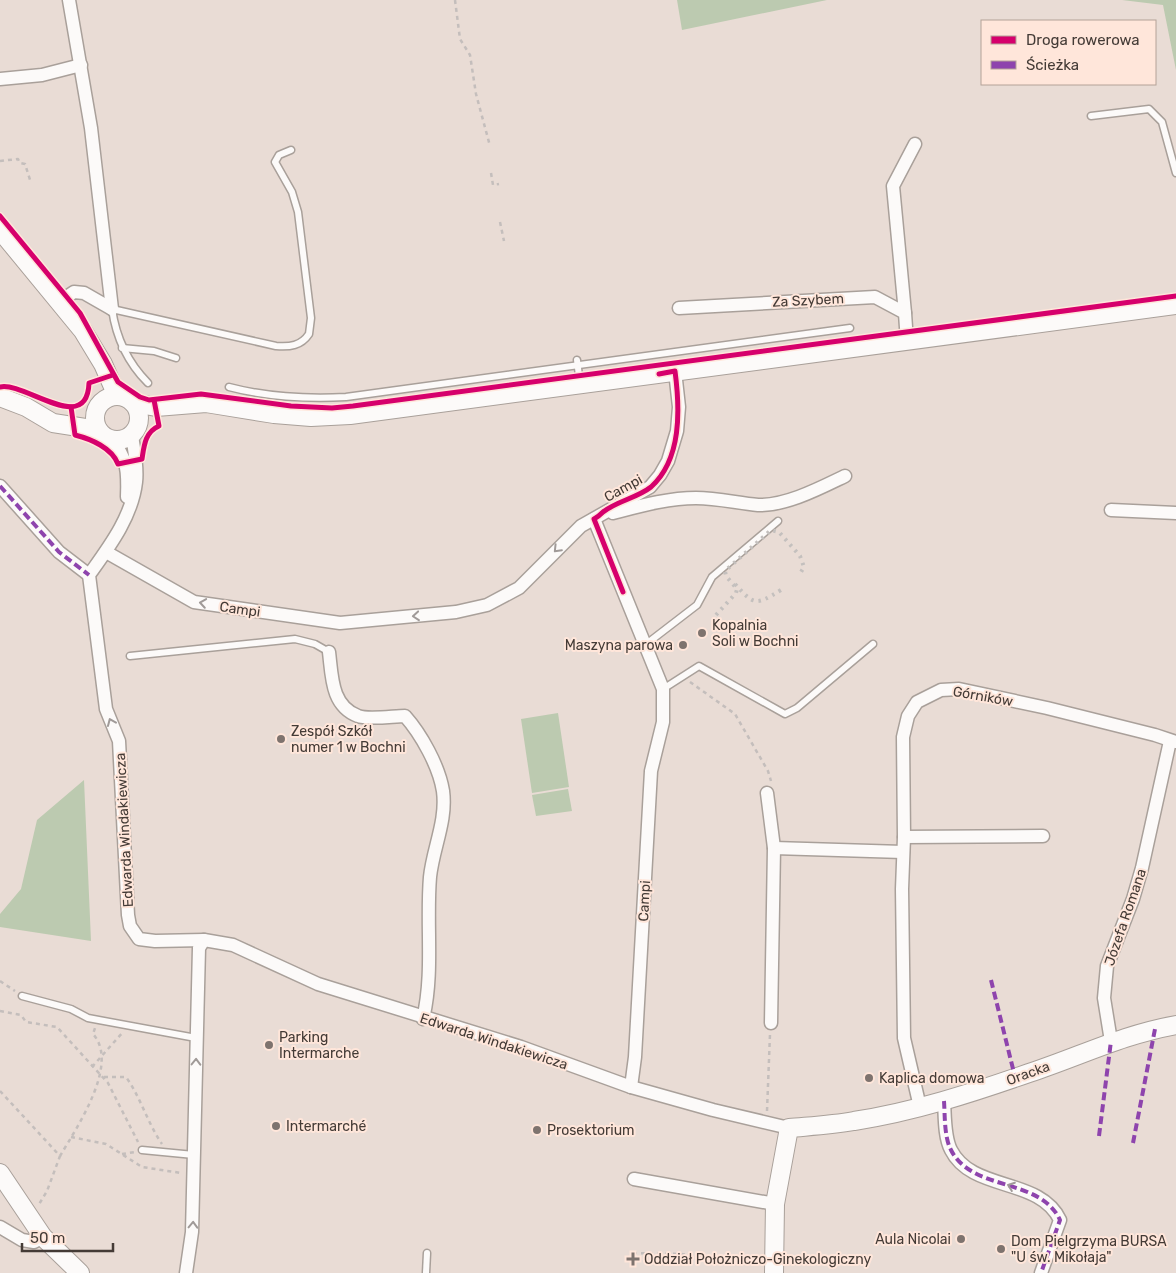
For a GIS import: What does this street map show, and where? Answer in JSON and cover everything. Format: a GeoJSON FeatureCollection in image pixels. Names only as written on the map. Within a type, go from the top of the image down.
{"type":"FeatureCollection","features":[{"type":"Feature","properties":{"kind":"main road"},"geometry":{"type":"LineString","coordinates":[[0,230],[83,331],[103,364],[112,402]]}},
{"type":"Feature","properties":{"kind":"main road"},"geometry":{"type":"LineString","coordinates":[[26,407],[76,416],[112,402],[156,407],[206,402],[233,408],[304,416],[350,415],[1176,305]]}},
{"type":"Feature","properties":{"kind":"main road"},"geometry":{"type":"LineString","coordinates":[[0,397],[26,407],[53,423],[126,439],[157,417],[233,408]]}},
{"type":"Feature","properties":{"kind":"main road"},"geometry":{"type":"LineString","coordinates":[[112,402],[138,413],[134,432]]}},
{"type":"Feature","properties":{"kind":"main road"},"geometry":{"type":"LineString","coordinates":[[105,435],[94,419],[112,402]]}},
{"type":"Feature","properties":{"kind":"main road","name":"Oracka"},"geometry":{"type":"LineString","coordinates":[[790,1128],[854,1121],[944,1101],[1030,1073],[1111,1041],[1143,1031],[1176,1025]]}},
{"type":"Feature","properties":{"kind":"main road"},"geometry":{"type":"LineString","coordinates":[[774,1270],[775,1204],[790,1128]]}},
{"type":"Feature","properties":{"kind":"main road"},"geometry":{"type":"LineString","coordinates":[[0,1173],[43,1237],[80,1273]]}},
{"type":"Feature","properties":{"kind":"street"},"geometry":{"type":"LineString","coordinates":[[69,0],[92,138],[112,308]]}},
{"type":"Feature","properties":{"kind":"street"},"geometry":{"type":"LineString","coordinates":[[0,79],[42,75],[81,65]]}},
{"type":"Feature","properties":{"kind":"street"},"geometry":{"type":"LineString","coordinates":[[907,342],[893,186],[915,144]]}},
{"type":"Feature","properties":{"kind":"street"},"geometry":{"type":"LineString","coordinates":[[62,306],[74,292],[84,293],[112,308]]}},
{"type":"Feature","properties":{"kind":"street","name":"Za Szybem"},"geometry":{"type":"LineString","coordinates":[[679,308],[875,297],[904,314]]}},
{"type":"Feature","properties":{"kind":"street","name":"Campi"},"geometry":{"type":"LineString","coordinates":[[106,552],[194,602],[340,623],[456,612],[487,605],[519,588],[581,526],[650,487],[668,461],[677,431],[679,407],[675,371]]}},
{"type":"Feature","properties":{"kind":"street"},"geometry":{"type":"LineString","coordinates":[[0,486],[59,552],[89,575],[106,552],[125,517],[136,481],[134,432]]}},
{"type":"Feature","properties":{"kind":"street"},"geometry":{"type":"LineString","coordinates":[[105,435],[120,450],[128,468],[125,517]]}},
{"type":"Feature","properties":{"kind":"street"},"geometry":{"type":"LineString","coordinates":[[598,517],[646,504],[697,498],[759,505],[776,504],[845,476]]}},
{"type":"Feature","properties":{"kind":"street"},"geometry":{"type":"LineString","coordinates":[[1111,510],[1176,513]]}},
{"type":"Feature","properties":{"kind":"street","name":"Campi"},"geometry":{"type":"LineString","coordinates":[[598,517],[663,689],[663,722],[651,771],[635,1058],[631,1087]]}},
{"type":"Feature","properties":{"kind":"street","name":"Edwarda Windakiewicza"},"geometry":{"type":"LineString","coordinates":[[89,575],[106,709],[120,741],[130,926],[139,939],[155,941],[204,940],[233,945],[318,984],[423,1019],[521,1047],[631,1087],[713,1110],[790,1128]]}},
{"type":"Feature","properties":{"kind":"street"},"geometry":{"type":"LineString","coordinates":[[329,652],[334,694],[342,704],[358,716],[405,716],[420,732],[443,790],[443,818],[430,876],[429,992],[423,1019]]}},
{"type":"Feature","properties":{"kind":"street","name":"Górników"},"geometry":{"type":"LineString","coordinates":[[920,1107],[904,1038],[903,737],[908,716],[917,702],[941,690],[958,689],[1047,708],[1173,741]]}},
{"type":"Feature","properties":{"kind":"street","name":"Józefa Romana"},"geometry":{"type":"LineString","coordinates":[[1111,1041],[1104,998],[1106,966],[1133,899],[1140,876],[1173,741]]}},
{"type":"Feature","properties":{"kind":"street"},"geometry":{"type":"LineString","coordinates":[[767,792],[774,848],[771,1023]]}},
{"type":"Feature","properties":{"kind":"street"},"geometry":{"type":"LineString","coordinates":[[904,837],[1043,836]]}},
{"type":"Feature","properties":{"kind":"street"},"geometry":{"type":"LineString","coordinates":[[774,848],[903,852]]}},
{"type":"Feature","properties":{"kind":"street"},"geometry":{"type":"LineString","coordinates":[[186,1273],[192,1232],[199,948],[204,940]]}},
{"type":"Feature","properties":{"kind":"street"},"geometry":{"type":"LineString","coordinates":[[944,1101],[950,1150],[958,1160],[983,1176],[1033,1194],[1054,1208],[1060,1220],[1041,1273]]}},
{"type":"Feature","properties":{"kind":"street"},"geometry":{"type":"LineString","coordinates":[[634,1179],[775,1204]]}},
{"type":"Feature","properties":{"kind":"street"},"geometry":{"type":"LineString","coordinates":[[0,1227],[15,1237],[34,1242],[43,1237]]}},
{"type":"Feature","properties":{"kind":"lane"},"geometry":{"type":"LineString","coordinates":[[1091,116],[1148,109],[1162,122],[1176,173]]}},
{"type":"Feature","properties":{"kind":"lane"},"geometry":{"type":"LineString","coordinates":[[148,383],[139,375],[122,348],[115,329],[112,308],[260,344],[286,347],[303,341],[311,329],[300,223],[292,192],[276,162],[279,155],[291,150]]}},
{"type":"Feature","properties":{"kind":"lane"},"geometry":{"type":"LineString","coordinates":[[229,387],[252,393],[292,397],[346,397],[577,363],[850,328]]}},
{"type":"Feature","properties":{"kind":"lane"},"geometry":{"type":"LineString","coordinates":[[122,348],[154,351],[176,358]]}},
{"type":"Feature","properties":{"kind":"lane"},"geometry":{"type":"LineString","coordinates":[[577,363],[580,385]]}},
{"type":"Feature","properties":{"kind":"lane"},"geometry":{"type":"LineString","coordinates":[[645,645],[697,605],[712,577],[778,521]]}},
{"type":"Feature","properties":{"kind":"lane"},"geometry":{"type":"LineString","coordinates":[[130,656],[295,639],[315,644],[329,652]]}},
{"type":"Feature","properties":{"kind":"lane"},"geometry":{"type":"LineString","coordinates":[[663,689],[699,666],[785,714],[797,708],[873,644]]}},
{"type":"Feature","properties":{"kind":"lane"},"geometry":{"type":"LineString","coordinates":[[22,996],[72,1009],[88,1018],[196,1038]]}},
{"type":"Feature","properties":{"kind":"lane"},"geometry":{"type":"LineString","coordinates":[[142,1150],[194,1155]]}},
{"type":"Feature","properties":{"kind":"lane"},"geometry":{"type":"LineString","coordinates":[[426,1273],[428,1253]]}},
{"type":"Feature","properties":{"kind":"path"},"geometry":{"type":"LineString","coordinates":[[455,0],[460,39],[470,55],[475,92],[490,146]]}},
{"type":"Feature","properties":{"kind":"path"},"geometry":{"type":"LineString","coordinates":[[480,126],[485,125]]}},
{"type":"Feature","properties":{"kind":"path"},"geometry":{"type":"LineString","coordinates":[[483,140],[488,139]]}},
{"type":"Feature","properties":{"kind":"path"},"geometry":{"type":"LineString","coordinates":[[0,161],[18,159],[20,164],[25,164],[31,182]]}},
{"type":"Feature","properties":{"kind":"path"},"geometry":{"type":"LineString","coordinates":[[491,173],[493,185],[499,184]]}},
{"type":"Feature","properties":{"kind":"path"},"geometry":{"type":"LineString","coordinates":[[500,222],[504,241]]}},
{"type":"Feature","properties":{"kind":"path"},"geometry":{"type":"LineString","coordinates":[[683,676],[734,714],[768,771],[773,791],[767,792]]}},
{"type":"Feature","properties":{"kind":"path"},"geometry":{"type":"LineString","coordinates":[[0,981],[22,996]]}},
{"type":"Feature","properties":{"kind":"path"},"geometry":{"type":"LineString","coordinates":[[0,1011],[21,1015],[26,1022],[57,1027],[108,1083],[142,1150]]}},
{"type":"Feature","properties":{"kind":"path"},"geometry":{"type":"LineString","coordinates":[[33,1210],[40,1204],[60,1156],[90,1105],[102,1056],[100,1042],[93,1034],[99,1020]]}},
{"type":"Feature","properties":{"kind":"path"},"geometry":{"type":"LineString","coordinates":[[766,1115],[771,1023]]}},
{"type":"Feature","properties":{"kind":"path"},"geometry":{"type":"LineString","coordinates":[[92,1066],[129,1025]]}},
{"type":"Feature","properties":{"kind":"path"},"geometry":{"type":"LineString","coordinates":[[102,1077],[126,1076],[138,1094],[149,1125],[168,1153]]}},
{"type":"Feature","properties":{"kind":"path"},"geometry":{"type":"LineString","coordinates":[[0,1091],[60,1156]]}},
{"type":"Feature","properties":{"kind":"path"},"geometry":{"type":"LineString","coordinates":[[71,1137],[106,1144],[142,1167],[194,1175]]}},
{"type":"Feature","properties":{"kind":"path"},"geometry":{"type":"LineString","coordinates":[[633,1253],[681,1254],[774,1270]]}},
{"type":"Feature","properties":{"kind":"green space"},"geometry":{"type":"Polygon","coordinates":[[[677,0],[827,0],[682,30],[677,0]]]}},
{"type":"Feature","properties":{"kind":"green space"},"geometry":{"type":"Polygon","coordinates":[[[1122,0],[1176,0],[1176,70],[1163,5],[1122,0]]]}},
{"type":"Feature","properties":{"kind":"green space"},"geometry":{"type":"Polygon","coordinates":[[[558,713],[569,787],[532,793],[521,719],[558,713]]]}},
{"type":"Feature","properties":{"kind":"green space"},"geometry":{"type":"Polygon","coordinates":[[[84,780],[91,941],[0,927],[0,914],[21,889],[37,820],[84,780]]]}},
{"type":"Feature","properties":{"kind":"green space"},"geometry":{"type":"Polygon","coordinates":[[[568,789],[572,811],[536,816],[532,795],[568,789]]]}},
{"type":"Feature","properties":{"kind":"railway"},"geometry":{"type":"LineString","coordinates":[[716,615],[736,593],[737,589],[726,576],[725,571],[771,530],[779,532],[800,556],[804,567],[801,572]]}},
{"type":"Feature","properties":{"kind":"railway"},"geometry":{"type":"LineString","coordinates":[[735,584],[755,601],[766,599],[781,590]]}},
{"type":"Feature","properties":{"kind":"marked path"},"geometry":{"type":"LineString","coordinates":[[0,486],[59,552],[89,575]]}},
{"type":"Feature","properties":{"kind":"marked path"},"geometry":{"type":"LineString","coordinates":[[991,980],[1015,1077]]}},
{"type":"Feature","properties":{"kind":"marked path"},"geometry":{"type":"LineString","coordinates":[[1133,1143],[1155,1029]]}},
{"type":"Feature","properties":{"kind":"marked path"},"geometry":{"type":"LineString","coordinates":[[1099,1136],[1111,1041]]}},
{"type":"Feature","properties":{"kind":"marked path"},"geometry":{"type":"LineString","coordinates":[[944,1101],[947,1139],[951,1150],[961,1163],[974,1173],[1037,1197],[1050,1206],[1060,1220],[1041,1273]]}},
{"type":"Feature","properties":{"kind":"cycle path"},"geometry":{"type":"LineString","coordinates":[[0,216],[80,313],[118,382],[140,397],[149,400],[201,394],[291,406],[332,408],[353,406],[1176,296]]}},
{"type":"Feature","properties":{"kind":"cycle path"},"geometry":{"type":"LineString","coordinates":[[623,592],[594,519],[614,505],[651,487],[661,476],[669,462],[674,448],[678,417],[677,386],[675,371],[659,374]]}},
{"type":"Feature","properties":{"kind":"cycle path"},"geometry":{"type":"LineString","coordinates":[[0,387],[11,387],[53,403],[78,406],[86,398],[89,383],[113,375]]}},
{"type":"Feature","properties":{"kind":"cycle path"},"geometry":{"type":"LineString","coordinates":[[71,407],[75,435],[88,439],[106,449],[118,464],[142,459],[148,436],[159,426],[154,400]]}},
{"type":"Feature","properties":{"kind":"place","name":"Kopalnia Soli w Bochni"},"geometry":{"type":"Point","coordinates":[702,633]}},
{"type":"Feature","properties":{"kind":"place","name":"Maszyna parowa"},"geometry":{"type":"Point","coordinates":[683,645]}},
{"type":"Feature","properties":{"kind":"place","name":"Zespół Szkół numer 1 w Bochni"},"geometry":{"type":"Point","coordinates":[281,739]}},
{"type":"Feature","properties":{"kind":"place","name":"Parking Intermarche"},"geometry":{"type":"Point","coordinates":[269,1045]}},
{"type":"Feature","properties":{"kind":"place","name":"Kaplica domowa"},"geometry":{"type":"Point","coordinates":[869,1078]}},
{"type":"Feature","properties":{"kind":"place","name":"Intermarché"},"geometry":{"type":"Point","coordinates":[276,1126]}},
{"type":"Feature","properties":{"kind":"place","name":"Prosektorium"},"geometry":{"type":"Point","coordinates":[537,1130]}},
{"type":"Feature","properties":{"kind":"place","name":"Aula Nicolai"},"geometry":{"type":"Point","coordinates":[961,1239]}},
{"type":"Feature","properties":{"kind":"place","name":"Dom Pielgrzyma BURSA \"U św. Mikołaja\""},"geometry":{"type":"Point","coordinates":[1001,1249]}},
{"type":"Feature","properties":{"kind":"place","name":"Oddział Położniczo-Ginekologiczny"},"geometry":{"type":"Point","coordinates":[633,1259]}}]}
